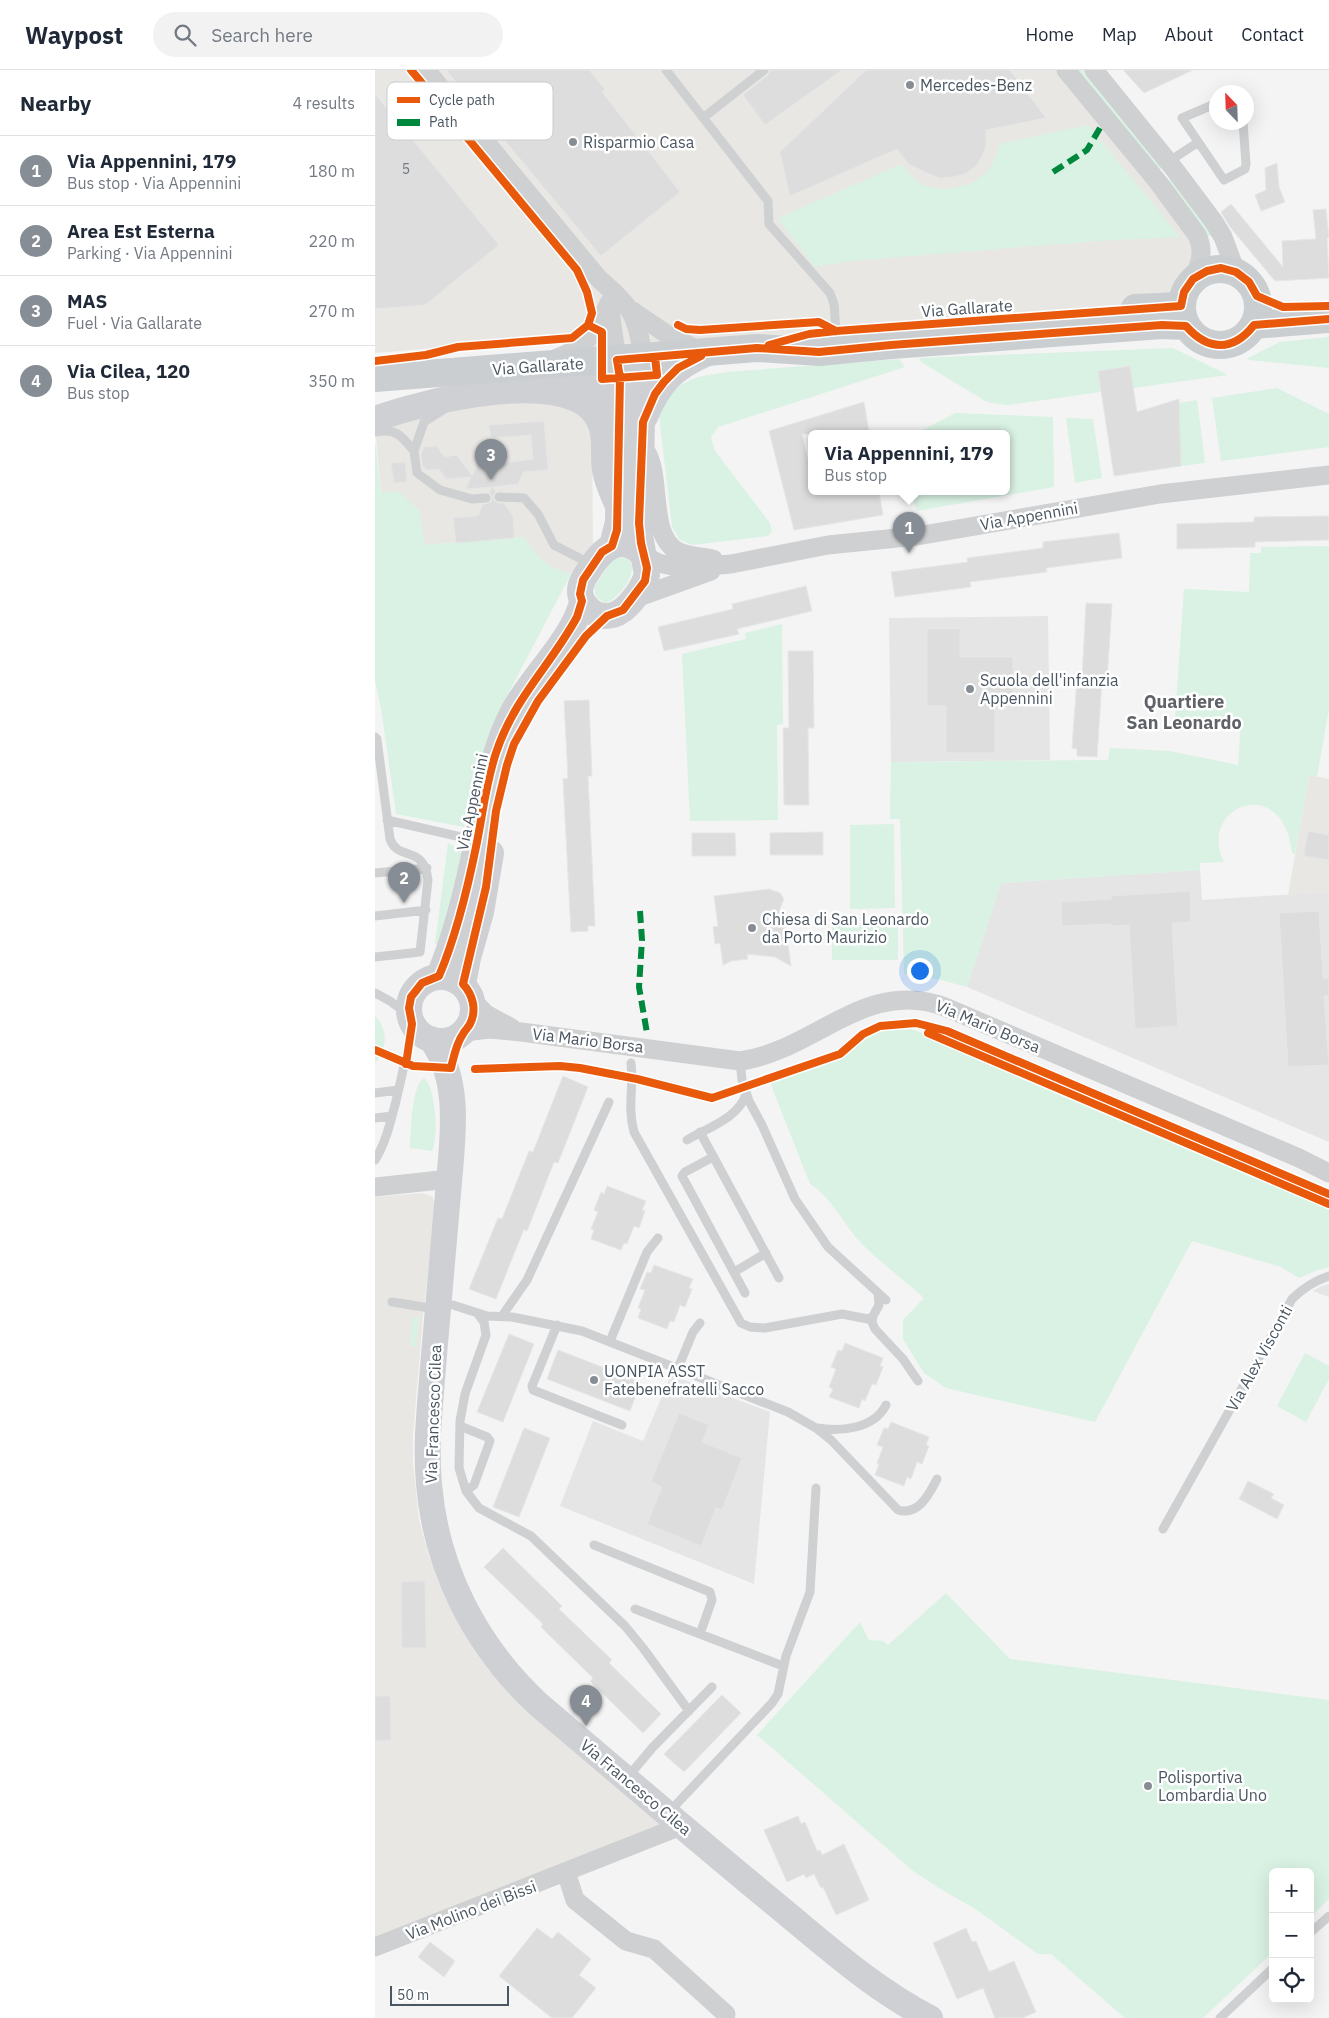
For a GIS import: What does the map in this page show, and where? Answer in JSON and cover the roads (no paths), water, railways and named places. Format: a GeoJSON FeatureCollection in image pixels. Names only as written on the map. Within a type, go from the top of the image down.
{"type":"FeatureCollection","features":[{"type":"Feature","properties":{"kind":"main road"},"geometry":{"type":"LineString","coordinates":[[1221,268],[1236,272],[1249,282],[1257,296],[1258,310],[1254,325],[1247,334],[1237,341],[1225,345],[1210,344],[1196,338],[1184,316],[1184,292],[1193,280],[1213,270],[1221,268]]}},
{"type":"Feature","properties":{"kind":"main road"},"geometry":{"type":"LineString","coordinates":[[1257,296],[1283,307],[1329,306]]}},
{"type":"Feature","properties":{"kind":"main road","name":"Via Gallarate"},"geometry":{"type":"LineString","coordinates":[[473,383],[537,366],[757,348],[809,334],[835,331],[1184,316]]}},
{"type":"Feature","properties":{"kind":"main road","name":"Via Gallarate"},"geometry":{"type":"LineString","coordinates":[[757,348],[819,352],[891,344],[1152,326],[1184,316]]}},
{"type":"Feature","properties":{"kind":"main road"},"geometry":{"type":"LineString","coordinates":[[1254,325],[1329,319]]}},
{"type":"Feature","properties":{"kind":"main road"},"geometry":{"type":"LineString","coordinates":[[375,378],[473,383]]}},
{"type":"Feature","properties":{"kind":"main road"},"geometry":{"type":"LineString","coordinates":[[375,398],[415,385],[473,383]]}},
{"type":"Feature","properties":{"kind":"street"},"geometry":{"type":"LineString","coordinates":[[426,70],[436,82]]}},
{"type":"Feature","properties":{"kind":"street"},"geometry":{"type":"LineString","coordinates":[[1066,70],[1158,182],[1189,223],[1201,243],[1201,262],[1193,280]]}},
{"type":"Feature","properties":{"kind":"street"},"geometry":{"type":"LineString","coordinates":[[1094,70],[1172,166],[1218,229],[1236,272]]}},
{"type":"Feature","properties":{"kind":"street"},"geometry":{"type":"LineString","coordinates":[[484,140],[599,279],[630,309],[680,342],[707,353]]}},
{"type":"Feature","properties":{"kind":"street"},"geometry":{"type":"LineString","coordinates":[[599,279],[630,359]]}},
{"type":"Feature","properties":{"kind":"street"},"geometry":{"type":"LineString","coordinates":[[537,366],[564,356],[589,339],[601,322],[609,303]]}},
{"type":"Feature","properties":{"kind":"street"},"geometry":{"type":"LineString","coordinates":[[630,309],[639,331],[630,359]]}},
{"type":"Feature","properties":{"kind":"street","name":"Via Appennini"},"geometry":{"type":"LineString","coordinates":[[612,546],[617,530],[618,506],[635,431],[655,394],[664,382],[678,368],[707,353]]}},
{"type":"Feature","properties":{"kind":"street","name":"Via Appennini"},"geometry":{"type":"LineString","coordinates":[[458,987],[486,887],[496,811],[514,744],[537,701],[586,636],[607,616],[623,610],[633,599],[647,575],[639,523],[635,431],[620,378],[630,359]]}},
{"type":"Feature","properties":{"kind":"street","name":"Via Appennini"},"geometry":{"type":"LineString","coordinates":[[537,366],[578,376],[597,385],[635,431],[650,458],[659,523],[667,543],[684,554],[731,564]]}},
{"type":"Feature","properties":{"kind":"street"},"geometry":{"type":"LineString","coordinates":[[375,419],[435,402],[473,383],[562,394],[583,402],[601,423],[604,438],[604,469],[618,506]]}},
{"type":"Feature","properties":{"kind":"street","name":"Via Appennini"},"geometry":{"type":"LineString","coordinates":[[458,987],[449,952],[470,876],[489,776],[504,732],[529,687],[573,626],[581,609],[580,587],[592,565],[602,552],[612,546],[630,545],[658,563],[682,568],[731,564],[828,545],[917,536],[1160,494],[1329,475]]}},
{"type":"Feature","properties":{"kind":"street","name":"Via Appennini"},"geometry":{"type":"LineString","coordinates":[[633,599],[731,564]]}},
{"type":"Feature","properties":{"kind":"street"},"geometry":{"type":"LineString","coordinates":[[582,601],[594,613],[607,616]]}},
{"type":"Feature","properties":{"kind":"street"},"geometry":{"type":"LineString","coordinates":[[427,980],[458,987],[473,1015],[471,1023],[463,1033],[454,1039],[445,1041],[418,1026],[409,1008],[413,992],[427,980]]}},
{"type":"Feature","properties":{"kind":"street","name":"Via Mario Borsa"},"geometry":{"type":"LineString","coordinates":[[458,987],[493,1019],[521,1032]]}},
{"type":"Feature","properties":{"kind":"street","name":"Via Mario Borsa"},"geometry":{"type":"LineString","coordinates":[[463,1033],[490,1029],[521,1032],[740,1061],[758,1057],[793,1044],[853,1012],[878,1003],[903,999],[921,1000],[945,1007],[1299,1158],[1329,1173]]}},
{"type":"Feature","properties":{"kind":"street","name":"Via Francesco Cilea"},"geometry":{"type":"LineString","coordinates":[[418,1026],[441,1054],[449,1080],[452,1128],[445,1307],[429,1419],[429,1484],[441,1550],[451,1580],[465,1609],[499,1663],[520,1687],[674,1820],[837,1955],[877,1985],[930,2018]]}},
{"type":"Feature","properties":{"kind":"street","name":"Via Francesco Cilea"},"geometry":{"type":"LineString","coordinates":[[449,1080],[455,1053],[463,1033]]}},
{"type":"Feature","properties":{"kind":"street","name":"Via Mario Borsa"},"geometry":{"type":"LineString","coordinates":[[1299,1158],[1329,1164]]}},
{"type":"Feature","properties":{"kind":"street"},"geometry":{"type":"LineString","coordinates":[[375,1187],[449,1179]]}},
{"type":"Feature","properties":{"kind":"street","name":"Via Molino dei Bissi"},"geometry":{"type":"LineString","coordinates":[[375,1947],[566,1872],[674,1820]]}},
{"type":"Feature","properties":{"kind":"street"},"geometry":{"type":"LineString","coordinates":[[566,1872],[575,1900],[626,1941],[654,1948],[726,2014]]}},
{"type":"Feature","properties":{"kind":"lane"},"geometry":{"type":"LineString","coordinates":[[666,70],[767,202],[769,224],[830,293],[834,304],[835,331]]}},
{"type":"Feature","properties":{"kind":"lane"},"geometry":{"type":"LineString","coordinates":[[703,118],[764,70]]}},
{"type":"Feature","properties":{"kind":"lane"},"geometry":{"type":"LineString","coordinates":[[1209,106],[1182,118],[1197,143],[1224,180],[1245,169],[1244,130]]}},
{"type":"Feature","properties":{"kind":"lane"},"geometry":{"type":"LineString","coordinates":[[1158,182],[1197,143]]}},
{"type":"Feature","properties":{"kind":"lane"},"geometry":{"type":"LineString","coordinates":[[413,451],[424,422],[439,412],[473,383]]}},
{"type":"Feature","properties":{"kind":"lane"},"geometry":{"type":"LineString","coordinates":[[375,432],[388,430],[403,438],[413,451],[417,473],[440,490],[472,499],[486,498]]}},
{"type":"Feature","properties":{"kind":"lane"},"geometry":{"type":"LineString","coordinates":[[499,497],[524,498],[538,514],[554,545],[592,565]]}},
{"type":"Feature","properties":{"kind":"lane"},"geometry":{"type":"LineString","coordinates":[[375,737],[377,740],[390,839],[395,848],[421,860],[427,868],[428,880],[419,952],[375,957]]}},
{"type":"Feature","properties":{"kind":"lane"},"geometry":{"type":"LineString","coordinates":[[387,820],[477,840]]}},
{"type":"Feature","properties":{"kind":"lane"},"geometry":{"type":"LineString","coordinates":[[375,873],[427,868]]}},
{"type":"Feature","properties":{"kind":"lane"},"geometry":{"type":"LineString","coordinates":[[375,916],[425,910]]}},
{"type":"Feature","properties":{"kind":"lane","name":"Via Francesco Cilea"},"geometry":{"type":"LineString","coordinates":[[375,993],[390,1001],[418,1026]]}},
{"type":"Feature","properties":{"kind":"lane"},"geometry":{"type":"LineString","coordinates":[[375,1160],[379,1143],[392,1116],[418,1026]]}},
{"type":"Feature","properties":{"kind":"lane"},"geometry":{"type":"LineString","coordinates":[[740,1061],[746,1094],[787,1184],[805,1215],[828,1247],[887,1300]]}},
{"type":"Feature","properties":{"kind":"lane"},"geometry":{"type":"LineString","coordinates":[[631,1063],[633,1078],[629,1105],[630,1119],[634,1132],[741,1323],[750,1327],[765,1328],[832,1315],[847,1315],[866,1319],[873,1316]]}},
{"type":"Feature","properties":{"kind":"lane"},"geometry":{"type":"LineString","coordinates":[[375,1093],[398,1090]]}},
{"type":"Feature","properties":{"kind":"lane"},"geometry":{"type":"LineString","coordinates":[[687,1140],[736,1112],[744,1102],[746,1094]]}},
{"type":"Feature","properties":{"kind":"lane"},"geometry":{"type":"LineString","coordinates":[[502,1316],[527,1280],[609,1102]]}},
{"type":"Feature","properties":{"kind":"lane"},"geometry":{"type":"LineString","coordinates":[[375,1118],[392,1116]]}},
{"type":"Feature","properties":{"kind":"lane"},"geometry":{"type":"LineString","coordinates":[[700,1132],[779,1278]]}},
{"type":"Feature","properties":{"kind":"lane"},"geometry":{"type":"LineString","coordinates":[[713,1157],[685,1172],[683,1176],[745,1293]]}},
{"type":"Feature","properties":{"kind":"lane"},"geometry":{"type":"LineString","coordinates":[[610,1341],[647,1252],[657,1238]]}},
{"type":"Feature","properties":{"kind":"lane"},"geometry":{"type":"LineString","coordinates":[[734,1272],[766,1253]]}},
{"type":"Feature","properties":{"kind":"lane","name":"Via Alex Visconti"},"geometry":{"type":"LineString","coordinates":[[1163,1529],[1292,1299],[1300,1290],[1316,1280],[1329,1276]]}},
{"type":"Feature","properties":{"kind":"lane"},"geometry":{"type":"LineString","coordinates":[[878,1292],[879,1305],[872,1322],[875,1329],[900,1355],[918,1381]]}},
{"type":"Feature","properties":{"kind":"lane"},"geometry":{"type":"LineString","coordinates":[[392,1302],[445,1307],[477,1314],[557,1325],[582,1331],[787,1412],[817,1428],[898,1510],[911,1511],[917,1508],[929,1495],[937,1479]]}},
{"type":"Feature","properties":{"kind":"lane"},"geometry":{"type":"LineString","coordinates":[[477,1314],[484,1322],[486,1335],[465,1394],[460,1426],[459,1468],[466,1491],[479,1508],[531,1536],[631,1632],[689,1710]]}},
{"type":"Feature","properties":{"kind":"lane"},"geometry":{"type":"LineString","coordinates":[[678,1368],[693,1332],[700,1323]]}},
{"type":"Feature","properties":{"kind":"lane"},"geometry":{"type":"LineString","coordinates":[[557,1325],[532,1386],[533,1390],[622,1426]]}},
{"type":"Feature","properties":{"kind":"lane"},"geometry":{"type":"LineString","coordinates":[[817,1428],[835,1430],[864,1424],[878,1416],[886,1405]]}},
{"type":"Feature","properties":{"kind":"lane"},"geometry":{"type":"LineString","coordinates":[[460,1426],[487,1437],[490,1441],[474,1485],[466,1491]]}},
{"type":"Feature","properties":{"kind":"lane"},"geometry":{"type":"LineString","coordinates":[[674,1820],[776,1698],[780,1689],[783,1666],[810,1592],[816,1488]]}},
{"type":"Feature","properties":{"kind":"lane"},"geometry":{"type":"LineString","coordinates":[[594,1545],[710,1592],[712,1600],[700,1634]]}},
{"type":"Feature","properties":{"kind":"lane"},"geometry":{"type":"LineString","coordinates":[[635,1609],[783,1666]]}},
{"type":"Feature","properties":{"kind":"lane"},"geometry":{"type":"LineString","coordinates":[[627,1778],[653,1747],[712,1687]]}},
{"type":"Feature","properties":{"kind":"lane"},"geometry":{"type":"LineString","coordinates":[[1314,1929],[1329,1916]]}},
{"type":"Feature","properties":{"kind":"lane"},"geometry":{"type":"LineString","coordinates":[[1220,2018],[1269,1972]]}},
{"type":"Feature","properties":{"kind":"place","name":"Mercedes-Benz"},"geometry":{"type":"Point","coordinates":[910,85]}},
{"type":"Feature","properties":{"kind":"place","name":"Risparmio Casa"},"geometry":{"type":"Point","coordinates":[573,142]}},
{"type":"Feature","properties":{"kind":"place","name":"MAS"},"geometry":{"type":"Point","coordinates":[491,480]}},
{"type":"Feature","properties":{"kind":"place","name":"Via Appennini, 179"},"geometry":{"type":"Point","coordinates":[909,553]}},
{"type":"Feature","properties":{"kind":"place","name":"Scuola dell'infanzia Appennini"},"geometry":{"type":"Point","coordinates":[970,689]}},
{"type":"Feature","properties":{"kind":"place","name":"Area Est Esterna"},"geometry":{"type":"Point","coordinates":[404,903]}},
{"type":"Feature","properties":{"kind":"place","name":"Chiesa di San Leonardo da Porto Maurizio"},"geometry":{"type":"Point","coordinates":[752,928]}},
{"type":"Feature","properties":{"kind":"place","name":"UONPIA ASST Fatebenefratelli Sacco"},"geometry":{"type":"Point","coordinates":[594,1380]}},
{"type":"Feature","properties":{"kind":"place","name":"Via Cilea, 120"},"geometry":{"type":"Point","coordinates":[586,1726]}},
{"type":"Feature","properties":{"kind":"place","name":"Polisportiva Lombardia Uno"},"geometry":{"type":"Point","coordinates":[1148,1786]}},
{"type":"Feature","properties":{"kind":"district","name":"Quartiere San Leonardo"},"geometry":{"type":"Point","coordinates":[1184,712]}}]}
